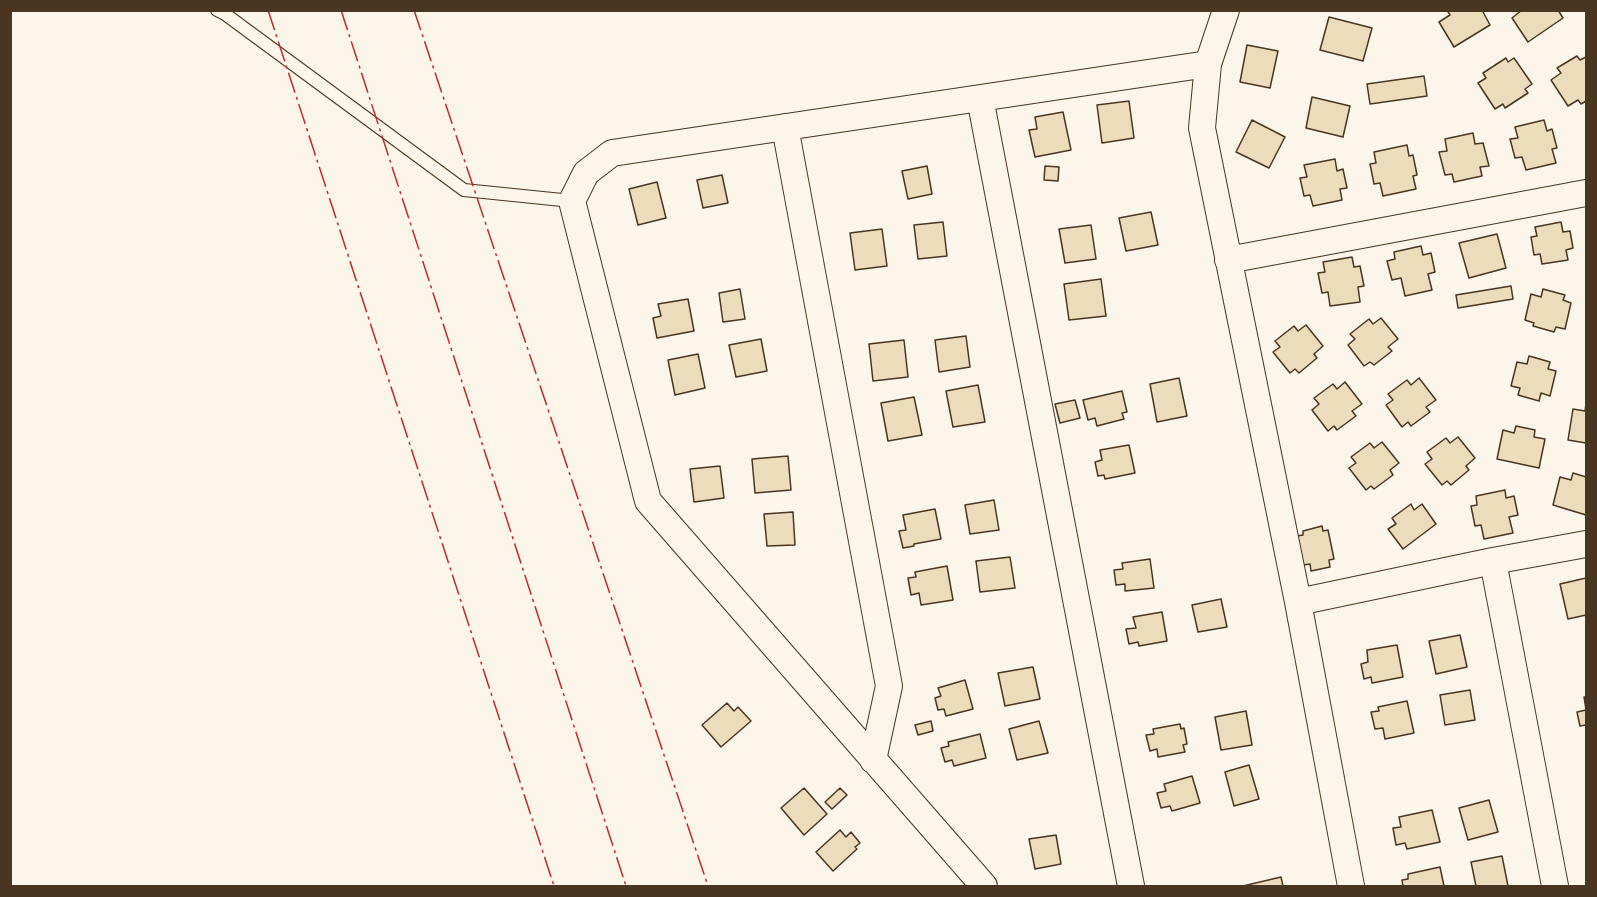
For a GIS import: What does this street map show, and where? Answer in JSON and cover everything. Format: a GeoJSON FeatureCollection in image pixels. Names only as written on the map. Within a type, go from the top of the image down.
{"type":"FeatureCollection","features":[{"type":"Feature","properties":{"kind":"street"},"geometry":{"type":"LineString","coordinates":[[1226,10],[1208,64],[1202,128],[1298,602],[1351,886]]}},
{"type":"Feature","properties":{"kind":"street"},"geometry":{"type":"LineString","coordinates":[[984,886],[648,501],[572,201],[586,172],[612,153],[1208,64]]}},
{"type":"Feature","properties":{"kind":"street"},"geometry":{"type":"LineString","coordinates":[[980,98],[1131,886]]}},
{"type":"Feature","properties":{"kind":"street"},"geometry":{"type":"LineString","coordinates":[[785,127],[889,686],[873,760]]}},
{"type":"Feature","properties":{"kind":"street"},"geometry":{"type":"LineString","coordinates":[[1228,260],[1587,193]]}},
{"type":"Feature","properties":{"kind":"street"},"geometry":{"type":"LineString","coordinates":[[1298,602],[1492,561],[1587,544]]}},
{"type":"Feature","properties":{"kind":"street"},"geometry":{"type":"LineString","coordinates":[[1492,561],[1555,886]]}},
{"type":"Feature","properties":{"kind":"lane"},"geometry":{"type":"LineString","coordinates":[[217,10],[464,190],[572,201]]}},
{"type":"Feature","properties":{"kind":"building"},"geometry":{"type":"Polygon","coordinates":[[[1447,10],[1482,10],[1490,25],[1454,47],[1439,22],[1450,15],[1447,10]]]}},
{"type":"Feature","properties":{"kind":"building"},"geometry":{"type":"Polygon","coordinates":[[[1522,10],[1558,10],[1563,18],[1528,42],[1512,18],[1522,10]]]}},
{"type":"Feature","properties":{"kind":"building"},"geometry":{"type":"Polygon","coordinates":[[[1329,17],[1372,28],[1363,61],[1320,50],[1329,17]]]}},
{"type":"Feature","properties":{"kind":"building"},"geometry":{"type":"Polygon","coordinates":[[[1247,45],[1278,51],[1270,88],[1240,82],[1247,45]]]}},
{"type":"Feature","properties":{"kind":"building"},"geometry":{"type":"Polygon","coordinates":[[[1577,56],[1580,60],[1586,57],[1586,101],[1581,104],[1578,100],[1568,106],[1551,80],[1561,73],[1557,68],[1577,56]]]}},
{"type":"Feature","properties":{"kind":"building"},"geometry":{"type":"Polygon","coordinates":[[[1506,58],[1508,62],[1514,58],[1532,84],[1525,89],[1528,93],[1505,108],[1503,104],[1495,109],[1478,83],[1486,78],[1483,73],[1506,58]]]}},
{"type":"Feature","properties":{"kind":"building"},"geometry":{"type":"Polygon","coordinates":[[[1424,76],[1427,96],[1370,104],[1367,84],[1424,76]]]}},
{"type":"Feature","properties":{"kind":"building"},"geometry":{"type":"Polygon","coordinates":[[[1312,97],[1350,106],[1343,137],[1306,128],[1312,97]]]}},
{"type":"Feature","properties":{"kind":"building"},"geometry":{"type":"Polygon","coordinates":[[[1129,101],[1134,138],[1102,143],[1097,105],[1129,101]]]}},
{"type":"Feature","properties":{"kind":"building"},"geometry":{"type":"Polygon","coordinates":[[[1063,112],[1071,150],[1035,157],[1029,130],[1037,129],[1035,117],[1063,112]]]}},
{"type":"Feature","properties":{"kind":"building"},"geometry":{"type":"Polygon","coordinates":[[[1252,120],[1285,137],[1269,168],[1236,152],[1252,120]]]}},
{"type":"Feature","properties":{"kind":"building"},"geometry":{"type":"Polygon","coordinates":[[[1544,120],[1547,131],[1552,129],[1557,148],[1552,149],[1556,163],[1526,170],[1522,157],[1515,158],[1510,139],[1518,138],[1515,127],[1544,120]]]}},
{"type":"Feature","properties":{"kind":"building"},"geometry":{"type":"Polygon","coordinates":[[[1473,133],[1475,144],[1483,143],[1489,166],[1480,167],[1482,176],[1454,182],[1452,174],[1445,175],[1439,152],[1447,151],[1445,139],[1473,133]]]}},
{"type":"Feature","properties":{"kind":"building"},"geometry":{"type":"Polygon","coordinates":[[[1407,145],[1409,156],[1413,155],[1417,175],[1413,176],[1416,189],[1383,196],[1380,183],[1374,184],[1370,164],[1376,163],[1374,152],[1407,145]]]}},
{"type":"Feature","properties":{"kind":"building"},"geometry":{"type":"Polygon","coordinates":[[[1335,159],[1337,171],[1343,169],[1347,188],[1340,189],[1342,200],[1313,206],[1310,195],[1304,196],[1300,178],[1307,177],[1304,165],[1335,159]]]}},
{"type":"Feature","properties":{"kind":"building"},"geometry":{"type":"Polygon","coordinates":[[[927,166],[932,194],[908,199],[902,171],[927,166]]]}},
{"type":"Feature","properties":{"kind":"building"},"geometry":{"type":"Polygon","coordinates":[[[1045,166],[1059,167],[1058,181],[1044,180],[1045,166]]]}},
{"type":"Feature","properties":{"kind":"building"},"geometry":{"type":"Polygon","coordinates":[[[722,175],[728,203],[703,208],[697,180],[722,175]]]}},
{"type":"Feature","properties":{"kind":"building"},"geometry":{"type":"Polygon","coordinates":[[[657,182],[666,218],[638,225],[629,189],[657,182]]]}},
{"type":"Feature","properties":{"kind":"building"},"geometry":{"type":"Polygon","coordinates":[[[1151,212],[1158,245],[1126,251],[1119,218],[1151,212]]]}},
{"type":"Feature","properties":{"kind":"building"},"geometry":{"type":"Polygon","coordinates":[[[943,222],[947,256],[918,259],[914,225],[943,222]]]}},
{"type":"Feature","properties":{"kind":"building"},"geometry":{"type":"Polygon","coordinates":[[[1561,222],[1563,232],[1570,231],[1573,248],[1566,250],[1568,260],[1542,264],[1540,254],[1534,255],[1531,237],[1537,236],[1535,227],[1561,222]]]}},
{"type":"Feature","properties":{"kind":"building"},"geometry":{"type":"Polygon","coordinates":[[[1091,225],[1096,259],[1065,263],[1059,229],[1091,225]]]}},
{"type":"Feature","properties":{"kind":"building"},"geometry":{"type":"Polygon","coordinates":[[[882,229],[887,266],[855,270],[850,233],[882,229]]]}},
{"type":"Feature","properties":{"kind":"building"},"geometry":{"type":"Polygon","coordinates":[[[1497,234],[1506,268],[1469,278],[1459,243],[1497,234]]]}},
{"type":"Feature","properties":{"kind":"building"},"geometry":{"type":"Polygon","coordinates":[[[1421,246],[1423,255],[1431,253],[1435,272],[1428,274],[1432,290],[1405,296],[1401,278],[1392,280],[1387,261],[1395,259],[1394,252],[1421,246]]]}},
{"type":"Feature","properties":{"kind":"building"},"geometry":{"type":"Polygon","coordinates":[[[1352,257],[1354,267],[1360,266],[1364,286],[1358,287],[1360,302],[1330,306],[1328,292],[1322,293],[1318,273],[1325,272],[1323,262],[1352,257]]]}},
{"type":"Feature","properties":{"kind":"building"},"geometry":{"type":"Polygon","coordinates":[[[1101,279],[1106,316],[1069,320],[1064,284],[1101,279]]]}},
{"type":"Feature","properties":{"kind":"building"},"geometry":{"type":"Polygon","coordinates":[[[1511,286],[1513,299],[1458,308],[1456,295],[1511,286]]]}},
{"type":"Feature","properties":{"kind":"building"},"geometry":{"type":"Polygon","coordinates":[[[740,289],[745,319],[723,322],[719,293],[740,289]]]}},
{"type":"Feature","properties":{"kind":"building"},"geometry":{"type":"Polygon","coordinates":[[[1543,289],[1565,295],[1563,300],[1571,303],[1565,329],[1556,327],[1554,332],[1533,326],[1534,323],[1525,320],[1531,294],[1541,297],[1543,289]]]}},
{"type":"Feature","properties":{"kind":"building"},"geometry":{"type":"Polygon","coordinates":[[[688,299],[694,331],[657,338],[653,318],[661,316],[658,304],[688,299]]]}},
{"type":"Feature","properties":{"kind":"building"},"geometry":{"type":"Polygon","coordinates":[[[1381,318],[1398,339],[1388,347],[1392,351],[1374,365],[1370,362],[1364,366],[1348,345],[1355,339],[1350,334],[1369,319],[1373,324],[1381,318]]]}},
{"type":"Feature","properties":{"kind":"building"},"geometry":{"type":"Polygon","coordinates":[[[1306,325],[1323,346],[1314,354],[1317,358],[1299,373],[1295,369],[1290,373],[1273,352],[1280,347],[1275,341],[1294,326],[1298,331],[1306,325]]]}},
{"type":"Feature","properties":{"kind":"building"},"geometry":{"type":"Polygon","coordinates":[[[966,336],[970,367],[939,372],[935,340],[966,336]]]}},
{"type":"Feature","properties":{"kind":"building"},"geometry":{"type":"Polygon","coordinates":[[[761,339],[767,371],[736,377],[729,345],[761,339]]]}},
{"type":"Feature","properties":{"kind":"building"},"geometry":{"type":"Polygon","coordinates":[[[904,340],[908,377],[873,381],[869,344],[904,340]]]}},
{"type":"Feature","properties":{"kind":"building"},"geometry":{"type":"Polygon","coordinates":[[[698,354],[705,388],[675,395],[668,360],[698,354]]]}},
{"type":"Feature","properties":{"kind":"building"},"geometry":{"type":"Polygon","coordinates":[[[1529,356],[1550,362],[1548,369],[1556,371],[1550,396],[1541,393],[1539,401],[1518,395],[1520,388],[1511,386],[1517,362],[1527,364],[1529,356]]]}},
{"type":"Feature","properties":{"kind":"building"},"geometry":{"type":"Polygon","coordinates":[[[1179,378],[1187,416],[1157,422],[1150,384],[1179,378]]]}},
{"type":"Feature","properties":{"kind":"building"},"geometry":{"type":"Polygon","coordinates":[[[1419,378],[1436,400],[1426,407],[1430,412],[1411,426],[1408,422],[1402,427],[1386,405],[1393,400],[1388,394],[1407,380],[1411,385],[1419,378]]]}},
{"type":"Feature","properties":{"kind":"building"},"geometry":{"type":"Polygon","coordinates":[[[1345,382],[1362,404],[1352,411],[1356,416],[1337,430],[1334,426],[1328,431],[1312,410],[1319,404],[1314,398],[1333,384],[1337,389],[1345,382]]]}},
{"type":"Feature","properties":{"kind":"building"},"geometry":{"type":"Polygon","coordinates":[[[978,385],[985,422],[953,427],[946,391],[978,385]]]}},
{"type":"Feature","properties":{"kind":"building"},"geometry":{"type":"Polygon","coordinates":[[[1122,391],[1127,412],[1122,413],[1124,419],[1097,426],[1095,418],[1088,420],[1083,400],[1122,391]]]}},
{"type":"Feature","properties":{"kind":"building"},"geometry":{"type":"Polygon","coordinates":[[[914,397],[922,435],[888,441],[881,403],[914,397]]]}},
{"type":"Feature","properties":{"kind":"building"},"geometry":{"type":"Polygon","coordinates":[[[1075,400],[1080,418],[1060,423],[1055,404],[1075,400]]]}},
{"type":"Feature","properties":{"kind":"building"},"geometry":{"type":"Polygon","coordinates":[[[1586,404],[1586,443],[1568,440],[1573,409],[1585,411],[1586,404]]]}},
{"type":"Feature","properties":{"kind":"building"},"geometry":{"type":"Polygon","coordinates":[[[1516,426],[1535,430],[1534,437],[1545,439],[1539,468],[1497,459],[1503,430],[1514,433],[1516,426]]]}},
{"type":"Feature","properties":{"kind":"building"},"geometry":{"type":"Polygon","coordinates":[[[1458,437],[1475,458],[1466,466],[1469,470],[1451,485],[1447,481],[1442,485],[1425,464],[1432,459],[1427,452],[1446,438],[1450,443],[1458,437]]]}},
{"type":"Feature","properties":{"kind":"building"},"geometry":{"type":"Polygon","coordinates":[[[1382,442],[1399,463],[1390,470],[1393,475],[1374,489],[1371,486],[1366,490],[1349,468],[1356,463],[1351,457],[1370,443],[1374,448],[1382,442]]]}},
{"type":"Feature","properties":{"kind":"building"},"geometry":{"type":"Polygon","coordinates":[[[1129,445],[1135,473],[1105,479],[1104,475],[1098,476],[1095,462],[1102,460],[1100,450],[1129,445]]]}},
{"type":"Feature","properties":{"kind":"building"},"geometry":{"type":"Polygon","coordinates":[[[788,456],[791,490],[755,493],[752,459],[788,456]]]}},
{"type":"Feature","properties":{"kind":"building"},"geometry":{"type":"Polygon","coordinates":[[[720,466],[724,498],[694,502],[690,469],[720,466]]]}},
{"type":"Feature","properties":{"kind":"building"},"geometry":{"type":"Polygon","coordinates":[[[1573,473],[1586,477],[1586,515],[1553,505],[1560,477],[1571,480],[1573,473]]]}},
{"type":"Feature","properties":{"kind":"building"},"geometry":{"type":"Polygon","coordinates":[[[1505,490],[1506,498],[1514,496],[1518,515],[1509,517],[1513,533],[1484,539],[1481,525],[1475,526],[1471,506],[1477,505],[1476,496],[1505,490]]]}},
{"type":"Feature","properties":{"kind":"building"},"geometry":{"type":"Polygon","coordinates":[[[994,500],[999,530],[970,534],[965,505],[994,500]]]}},
{"type":"Feature","properties":{"kind":"building"},"geometry":{"type":"Polygon","coordinates":[[[1411,504],[1414,510],[1422,504],[1436,524],[1403,549],[1388,529],[1396,524],[1392,518],[1411,504]]]}},
{"type":"Feature","properties":{"kind":"building"},"geometry":{"type":"Polygon","coordinates":[[[935,509],[941,539],[903,548],[899,531],[906,530],[903,515],[935,509]]]}},
{"type":"Feature","properties":{"kind":"building"},"geometry":{"type":"Polygon","coordinates":[[[793,512],[795,545],[767,546],[764,514],[793,512]]]}},
{"type":"Feature","properties":{"kind":"building"},"geometry":{"type":"Polygon","coordinates":[[[1322,526],[1323,531],[1328,530],[1334,559],[1329,560],[1330,567],[1311,571],[1310,564],[1303,565],[1297,536],[1303,535],[1303,531],[1322,526]]]}},
{"type":"Feature","properties":{"kind":"building"},"geometry":{"type":"Polygon","coordinates":[[[1010,557],[1015,588],[980,592],[976,561],[1010,557]]]}},
{"type":"Feature","properties":{"kind":"building"},"geometry":{"type":"Polygon","coordinates":[[[1150,559],[1154,588],[1125,591],[1125,584],[1116,585],[1114,570],[1123,569],[1122,563],[1150,559]]]}},
{"type":"Feature","properties":{"kind":"building"},"geometry":{"type":"Polygon","coordinates":[[[947,566],[953,600],[921,605],[919,593],[911,595],[908,578],[916,577],[915,572],[947,566]]]}},
{"type":"Feature","properties":{"kind":"building"},"geometry":{"type":"Polygon","coordinates":[[[1586,578],[1586,615],[1568,619],[1560,584],[1586,578]]]}},
{"type":"Feature","properties":{"kind":"building"},"geometry":{"type":"Polygon","coordinates":[[[1221,599],[1227,627],[1198,632],[1192,605],[1221,599]]]}},
{"type":"Feature","properties":{"kind":"building"},"geometry":{"type":"Polygon","coordinates":[[[1162,612],[1167,641],[1139,646],[1138,642],[1129,644],[1126,629],[1136,628],[1133,617],[1162,612]]]}},
{"type":"Feature","properties":{"kind":"building"},"geometry":{"type":"Polygon","coordinates":[[[1460,635],[1467,667],[1436,674],[1429,641],[1460,635]]]}},
{"type":"Feature","properties":{"kind":"building"},"geometry":{"type":"Polygon","coordinates":[[[1397,645],[1403,677],[1372,683],[1371,677],[1364,679],[1361,664],[1368,662],[1367,650],[1397,645]]]}},
{"type":"Feature","properties":{"kind":"building"},"geometry":{"type":"Polygon","coordinates":[[[1033,667],[1040,699],[1005,706],[998,673],[1033,667]]]}},
{"type":"Feature","properties":{"kind":"building"},"geometry":{"type":"Polygon","coordinates":[[[965,680],[973,709],[946,716],[944,709],[938,710],[935,698],[941,696],[938,688],[965,680]]]}},
{"type":"Feature","properties":{"kind":"building"},"geometry":{"type":"Polygon","coordinates":[[[1470,690],[1475,720],[1445,725],[1440,695],[1470,690]]]}},
{"type":"Feature","properties":{"kind":"building"},"geometry":{"type":"Polygon","coordinates":[[[1407,701],[1414,733],[1385,739],[1383,728],[1375,729],[1371,712],[1379,711],[1378,707],[1407,701]]]}},
{"type":"Feature","properties":{"kind":"building"},"geometry":{"type":"Polygon","coordinates":[[[727,703],[734,711],[738,707],[751,721],[721,747],[702,725],[727,703]]]}},
{"type":"Feature","properties":{"kind":"building"},"geometry":{"type":"Polygon","coordinates":[[[1586,710],[1586,725],[1580,726],[1577,712],[1586,710]]]}},
{"type":"Feature","properties":{"kind":"building"},"geometry":{"type":"Polygon","coordinates":[[[1246,711],[1252,745],[1221,750],[1215,717],[1246,711]]]}},
{"type":"Feature","properties":{"kind":"building"},"geometry":{"type":"Polygon","coordinates":[[[931,721],[933,731],[918,735],[915,725],[931,721]]]}},
{"type":"Feature","properties":{"kind":"building"},"geometry":{"type":"Polygon","coordinates":[[[1039,721],[1048,753],[1017,760],[1009,729],[1039,721]]]}},
{"type":"Feature","properties":{"kind":"building"},"geometry":{"type":"Polygon","coordinates":[[[1180,724],[1181,729],[1184,728],[1187,744],[1183,745],[1185,752],[1158,757],[1157,749],[1150,751],[1146,735],[1154,734],[1153,729],[1180,724]]]}},
{"type":"Feature","properties":{"kind":"building"},"geometry":{"type":"Polygon","coordinates":[[[980,734],[986,758],[954,766],[952,760],[945,762],[941,748],[949,746],[948,742],[980,734]]]}},
{"type":"Feature","properties":{"kind":"building"},"geometry":{"type":"Polygon","coordinates":[[[1249,765],[1259,799],[1234,806],[1225,772],[1249,765]]]}},
{"type":"Feature","properties":{"kind":"building"},"geometry":{"type":"Polygon","coordinates":[[[1192,776],[1200,803],[1172,811],[1170,806],[1161,808],[1157,793],[1166,791],[1164,784],[1192,776]]]}},
{"type":"Feature","properties":{"kind":"building"},"geometry":{"type":"Polygon","coordinates":[[[804,788],[827,814],[804,835],[781,808],[804,788]]]}},
{"type":"Feature","properties":{"kind":"building"},"geometry":{"type":"Polygon","coordinates":[[[840,788],[847,795],[832,809],[825,802],[840,788]]]}},
{"type":"Feature","properties":{"kind":"building"},"geometry":{"type":"Polygon","coordinates":[[[1489,800],[1498,832],[1468,840],[1459,808],[1489,800]]]}},
{"type":"Feature","properties":{"kind":"building"},"geometry":{"type":"Polygon","coordinates":[[[1432,810],[1440,842],[1407,849],[1405,843],[1396,845],[1393,828],[1401,827],[1399,817],[1432,810]]]}},
{"type":"Feature","properties":{"kind":"building"},"geometry":{"type":"Polygon","coordinates":[[[840,830],[846,837],[851,832],[860,843],[855,847],[857,849],[833,871],[816,852],[840,830]]]}},
{"type":"Feature","properties":{"kind":"building"},"geometry":{"type":"Polygon","coordinates":[[[1056,835],[1061,864],[1035,869],[1029,839],[1056,835]]]}},
{"type":"Feature","properties":{"kind":"building"},"geometry":{"type":"Polygon","coordinates":[[[1502,856],[1508,886],[1476,886],[1471,862],[1502,856]]]}},
{"type":"Feature","properties":{"kind":"building"},"geometry":{"type":"Polygon","coordinates":[[[1440,867],[1444,886],[1403,886],[1402,880],[1408,879],[1408,874],[1440,867]]]}},
{"type":"Feature","properties":{"kind":"building"},"geometry":{"type":"Polygon","coordinates":[[[1281,877],[1283,886],[1243,886],[1281,877]]]}},
{"type":"Feature","properties":{"kind":"power"},"geometry":{"type":"LineString","coordinates":[[268,10],[554,886]]}},
{"type":"Feature","properties":{"kind":"power"},"geometry":{"type":"LineString","coordinates":[[341,10],[626,886]]}},
{"type":"Feature","properties":{"kind":"power"},"geometry":{"type":"LineString","coordinates":[[414,10],[708,886]]}}]}
